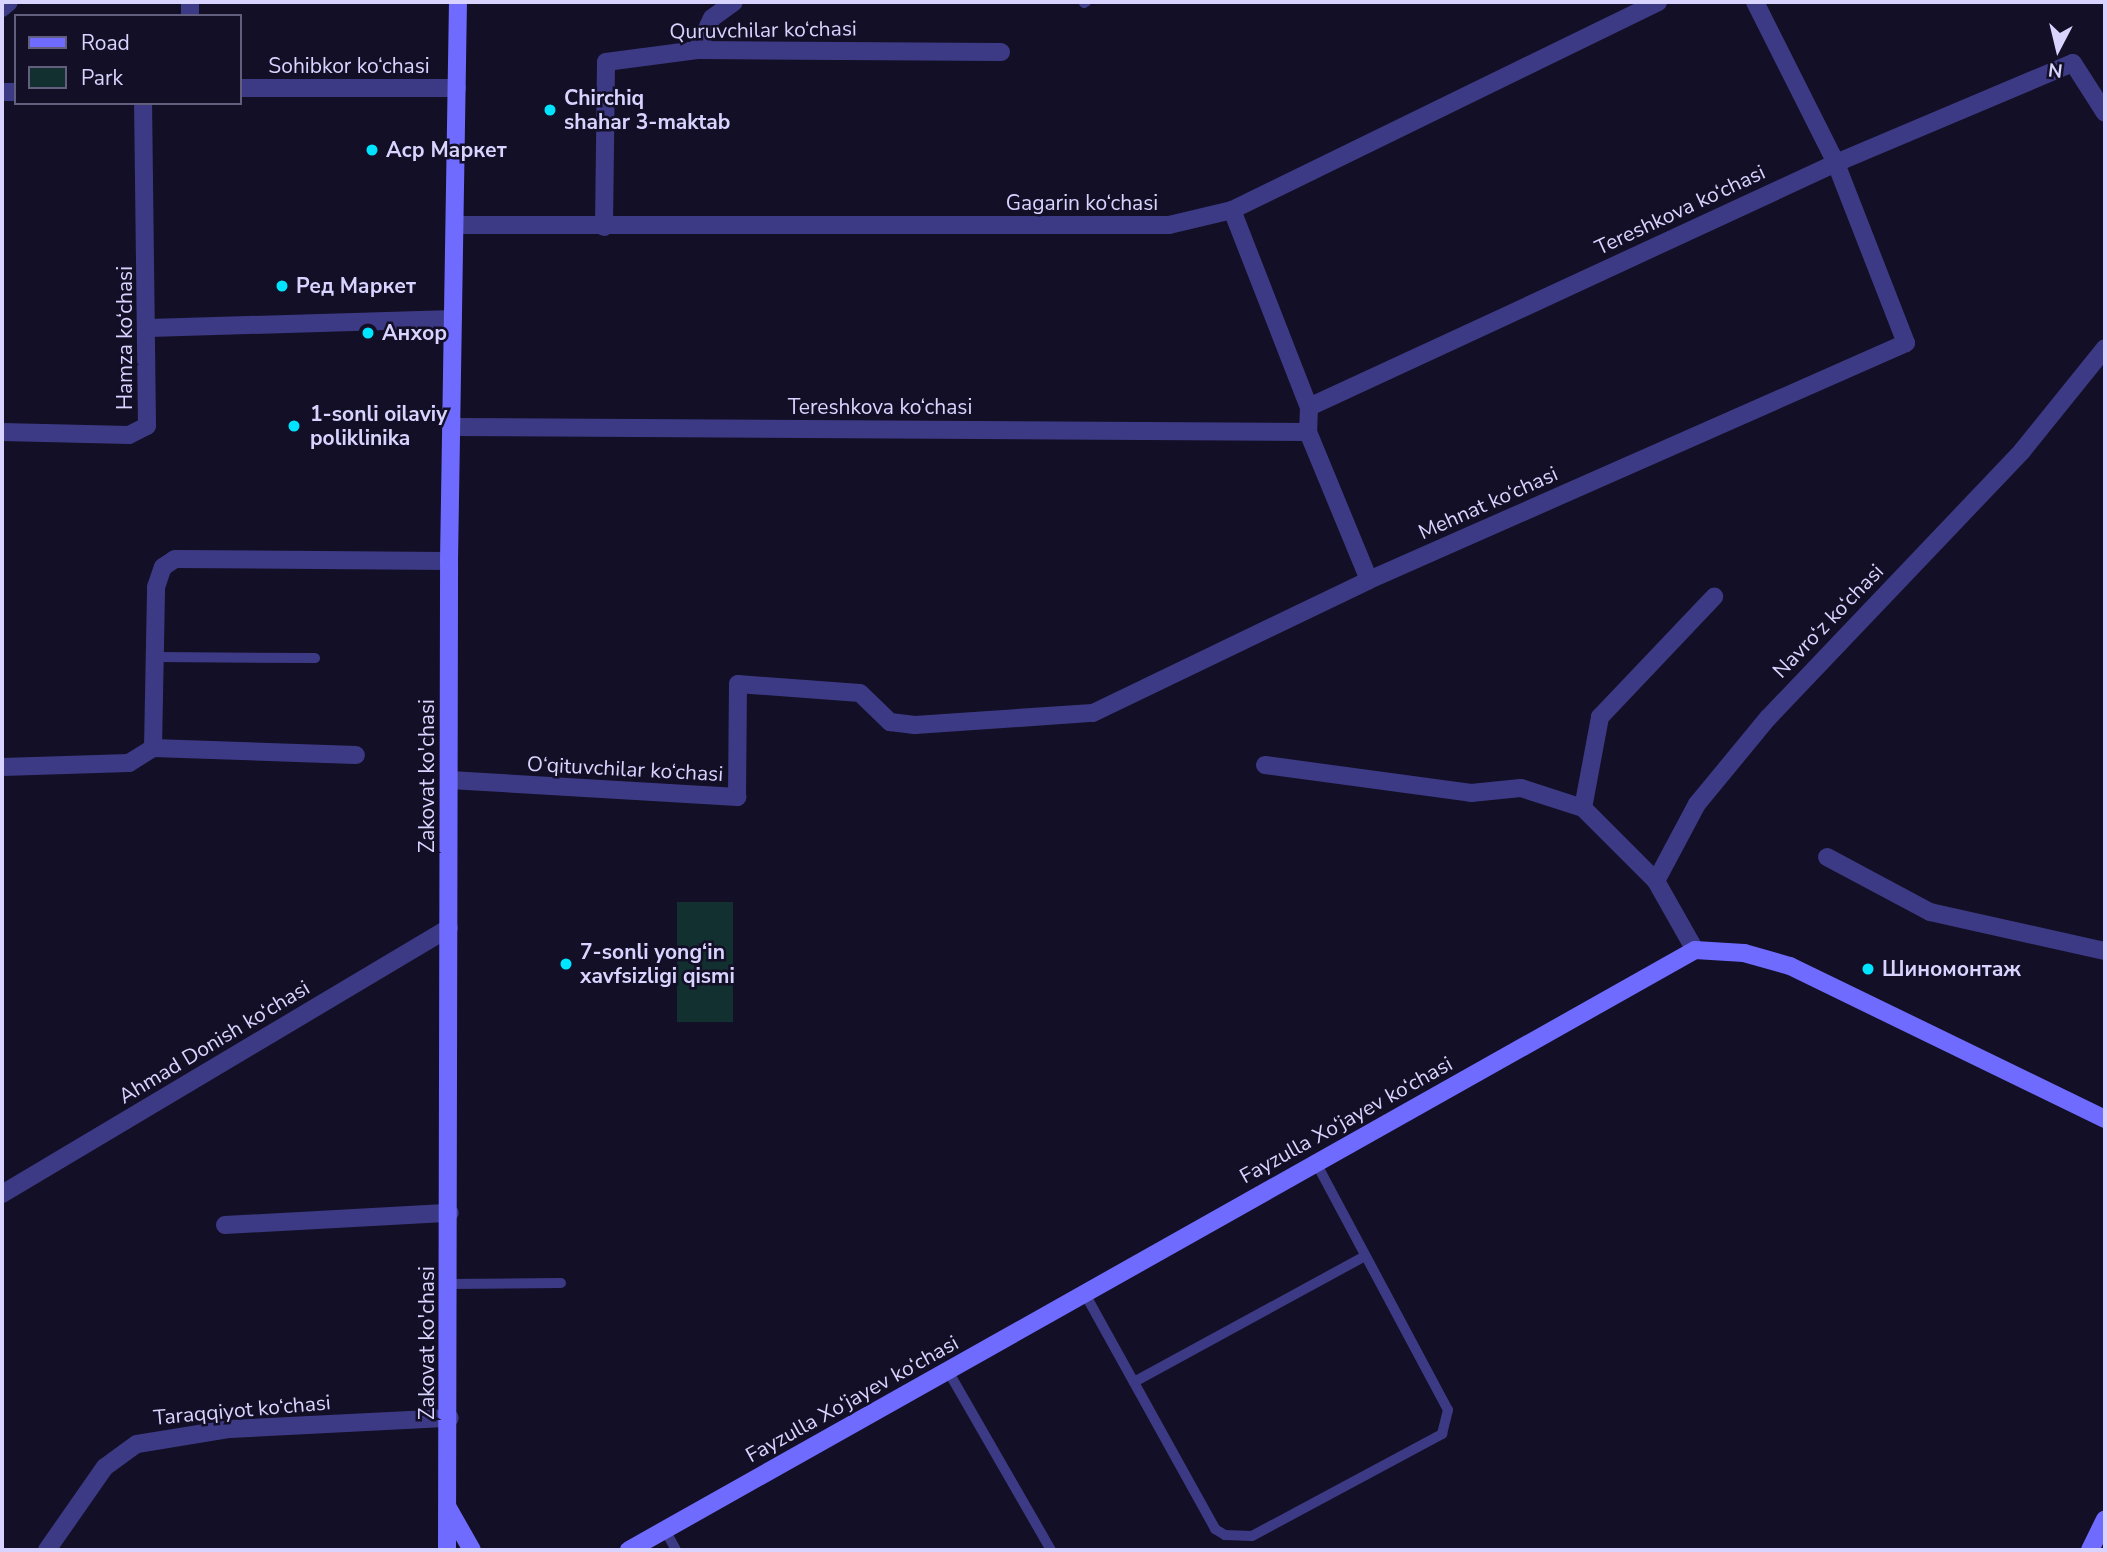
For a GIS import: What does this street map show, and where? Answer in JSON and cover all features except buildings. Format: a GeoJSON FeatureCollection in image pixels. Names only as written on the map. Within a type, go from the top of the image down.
{"type":"FeatureCollection","features":[{"type":"Feature","properties":{"kind":"main road","name":"Zakovat ko'chasi"},"geometry":{"type":"LineString","coordinates":[[447,1550],[450,1418],[449,561],[458,2]]}},
{"type":"Feature","properties":{"kind":"main road"},"geometry":{"type":"LineString","coordinates":[[1695,950],[1744,953],[1790,966],[2105,1119]]}},
{"type":"Feature","properties":{"kind":"main road","name":"Fayzulla Xo‘jayev ko‘chasi"},"geometry":{"type":"LineString","coordinates":[[629,1550],[1695,950]]}},
{"type":"Feature","properties":{"kind":"main road"},"geometry":{"type":"LineString","coordinates":[[448,1507],[472,1550]]}},
{"type":"Feature","properties":{"kind":"main road"},"geometry":{"type":"LineString","coordinates":[[2090,1550],[2105,1519]]}},
{"type":"Feature","properties":{"kind":"street"},"geometry":{"type":"LineString","coordinates":[[2,8],[9,2]]}},
{"type":"Feature","properties":{"kind":"street"},"geometry":{"type":"LineString","coordinates":[[697,50],[712,18],[734,2]]}},
{"type":"Feature","properties":{"kind":"street","name":"Gagarin ko‘chasi"},"geometry":{"type":"LineString","coordinates":[[455,225],[1169,225],[1232,210],[1658,2]]}},
{"type":"Feature","properties":{"kind":"street"},"geometry":{"type":"LineString","coordinates":[[1755,2],[1836,163]]}},
{"type":"Feature","properties":{"kind":"street","name":"Quruvchilar ko‘chasi"},"geometry":{"type":"LineString","coordinates":[[604,227],[606,62],[697,50],[1001,52]]}},
{"type":"Feature","properties":{"kind":"street","name":"Tereshkova ko‘chasi"},"geometry":{"type":"LineString","coordinates":[[1309,407],[1836,163],[2073,63],[2105,113]]}},
{"type":"Feature","properties":{"kind":"street","name":"Sohibkor ko‘chasi"},"geometry":{"type":"LineString","coordinates":[[242,88],[457,88]]}},
{"type":"Feature","properties":{"kind":"street","name":"Hamza ko‘chasi"},"geometry":{"type":"LineString","coordinates":[[2,432],[129,435],[147,426],[149,328],[143,105]]}},
{"type":"Feature","properties":{"kind":"street","name":"Mehnat ko‘chasi"},"geometry":{"type":"LineString","coordinates":[[1093,713],[1369,580],[1906,344],[1836,163]]}},
{"type":"Feature","properties":{"kind":"street"},"geometry":{"type":"LineString","coordinates":[[1232,210],[1309,407],[1308,432],[1369,580]]}},
{"type":"Feature","properties":{"kind":"street"},"geometry":{"type":"LineString","coordinates":[[149,328],[453,319]]}},
{"type":"Feature","properties":{"kind":"street","name":"Navro‘z ko‘chasi"},"geometry":{"type":"LineString","coordinates":[[1656,881],[1697,804],[1768,718],[2022,451],[2105,348]]}},
{"type":"Feature","properties":{"kind":"street","name":"Tereshkova ko‘chasi"},"geometry":{"type":"LineString","coordinates":[[452,427],[1308,432]]}},
{"type":"Feature","properties":{"kind":"street"},"geometry":{"type":"LineString","coordinates":[[153,748],[156,587],[163,567],[175,559],[449,561]]}},
{"type":"Feature","properties":{"kind":"street"},"geometry":{"type":"LineString","coordinates":[[1583,808],[1600,718],[1714,597]]}},
{"type":"Feature","properties":{"kind":"street","name":"O‘qituvchilar ko‘chasi"},"geometry":{"type":"LineString","coordinates":[[450,780],[737,797],[738,684],[860,693],[890,722],[915,725],[1093,713]]}},
{"type":"Feature","properties":{"kind":"street"},"geometry":{"type":"LineString","coordinates":[[2,767],[129,763],[153,748],[356,755]]}},
{"type":"Feature","properties":{"kind":"street"},"geometry":{"type":"LineString","coordinates":[[1265,765],[1471,793],[1521,788],[1583,808],[1656,881],[1695,950]]}},
{"type":"Feature","properties":{"kind":"street"},"geometry":{"type":"LineString","coordinates":[[1827,857],[1930,912],[2105,951]]}},
{"type":"Feature","properties":{"kind":"street","name":"Ahmad Donish ko‘chasi"},"geometry":{"type":"LineString","coordinates":[[2,1194],[449,928]]}},
{"type":"Feature","properties":{"kind":"street"},"geometry":{"type":"LineString","coordinates":[[225,1225],[450,1213]]}},
{"type":"Feature","properties":{"kind":"street","name":"Taraqqiyot ko‘chasi"},"geometry":{"type":"LineString","coordinates":[[47,1550],[105,1467],[137,1444],[230,1429],[450,1418]]}},
{"type":"Feature","properties":{"kind":"lane"},"geometry":{"type":"LineString","coordinates":[[155,657],[315,658]]}},
{"type":"Feature","properties":{"kind":"lane"},"geometry":{"type":"LineString","coordinates":[[1085,1294],[1215,1529],[1225,1535],[1252,1536],[1442,1434],[1448,1410],[1316,1163]]}},
{"type":"Feature","properties":{"kind":"lane"},"geometry":{"type":"LineString","coordinates":[[1134,1382],[1366,1256]]}},
{"type":"Feature","properties":{"kind":"lane"},"geometry":{"type":"LineString","coordinates":[[450,1284],[561,1283]]}},
{"type":"Feature","properties":{"kind":"lane"},"geometry":{"type":"LineString","coordinates":[[948,1371],[1051,1550]]}},
{"type":"Feature","properties":{"kind":"lane"},"geometry":{"type":"LineString","coordinates":[[665,1530],[676,1550]]}},
{"type":"Feature","properties":{"kind":"green space"},"geometry":{"type":"Polygon","coordinates":[[[677,902],[733,902],[733,1022],[677,1022],[677,902]]]}},
{"type":"Feature","properties":{"kind":"place","name":"Chirchiq shahar 3-maktab"},"geometry":{"type":"Point","coordinates":[550,110]}},
{"type":"Feature","properties":{"kind":"place","name":"Аср Маркет"},"geometry":{"type":"Point","coordinates":[372,150]}},
{"type":"Feature","properties":{"kind":"place","name":"Ред Маркет"},"geometry":{"type":"Point","coordinates":[282,286]}},
{"type":"Feature","properties":{"kind":"place","name":"Анхор"},"geometry":{"type":"Point","coordinates":[368,333]}},
{"type":"Feature","properties":{"kind":"place","name":"1-sonli oilaviy poliklinika"},"geometry":{"type":"Point","coordinates":[294,426]}},
{"type":"Feature","properties":{"kind":"place","name":"7-sonli yong‘in xavfsizligi qismi"},"geometry":{"type":"Point","coordinates":[566,964]}},
{"type":"Feature","properties":{"kind":"place","name":"Шиномонтаж"},"geometry":{"type":"Point","coordinates":[1868,969]}}]}
